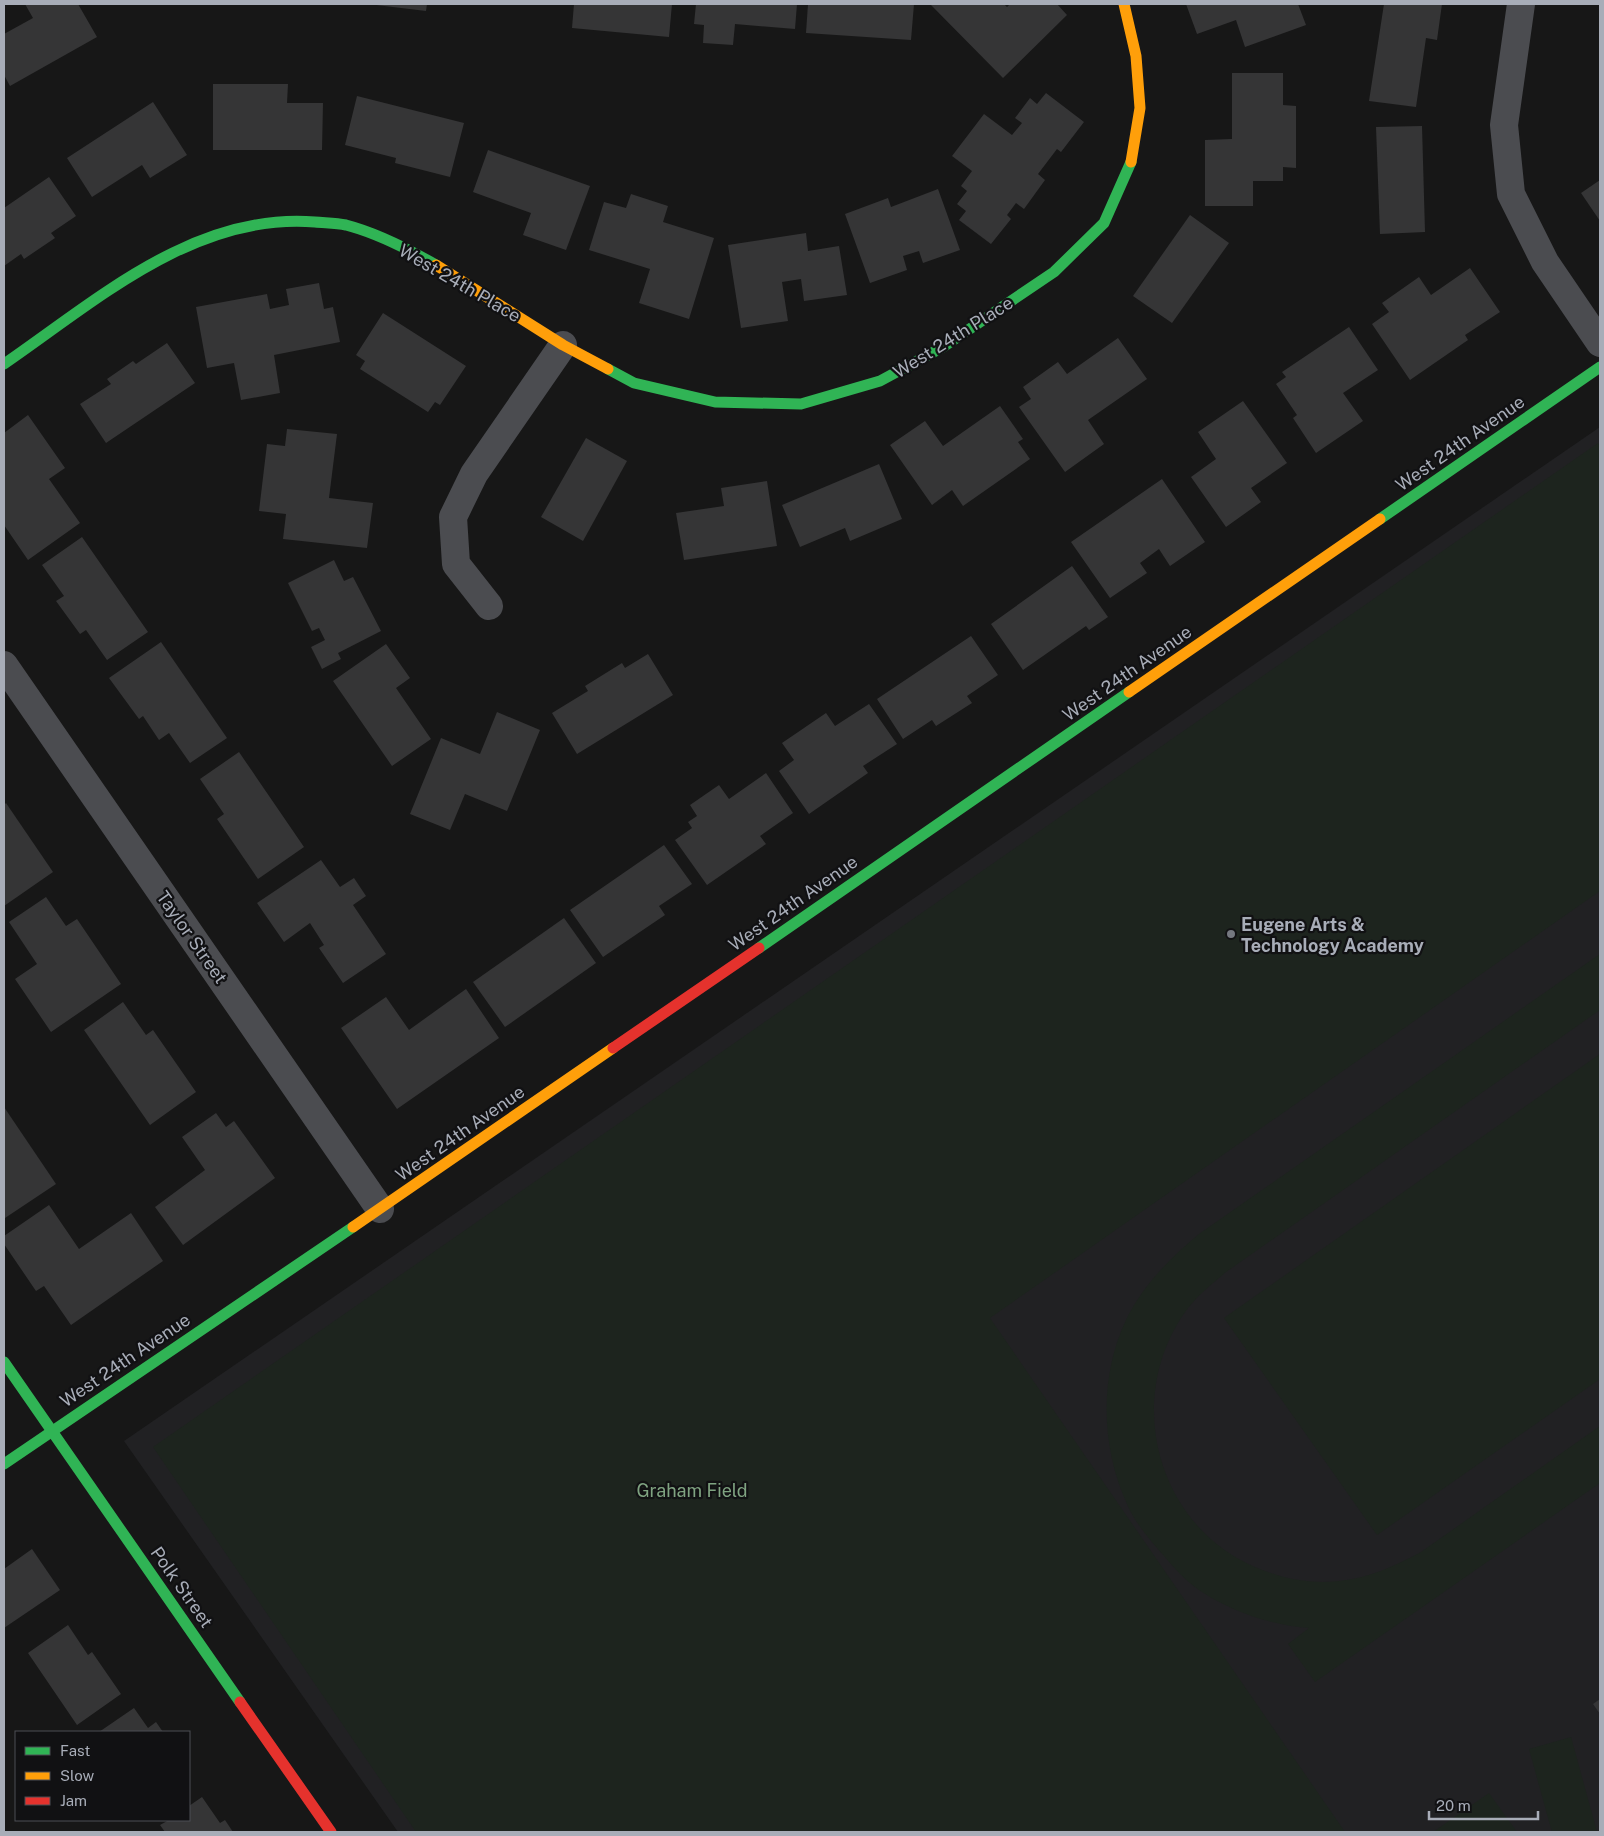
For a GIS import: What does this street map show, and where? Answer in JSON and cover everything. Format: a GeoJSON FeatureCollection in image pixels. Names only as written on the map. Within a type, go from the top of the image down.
{"type":"FeatureCollection","features":[{"type":"Feature","properties":{"kind":"street","name":"West 24th Place"},"geometry":{"type":"LineString","coordinates":[[4,364],[150,264],[221,232],[287,220],[345,226],[406,248],[460,279],[563,345],[634,383],[715,402],[801,404],[880,381],[943,347],[1054,272],[1104,223],[1130,168],[1140,108],[1136,56],[1124,4]]}},
{"type":"Feature","properties":{"kind":"street"},"geometry":{"type":"LineString","coordinates":[[1521,4],[1504,126],[1511,194],[1545,262],[1600,343]]}},
{"type":"Feature","properties":{"kind":"street"},"geometry":{"type":"LineString","coordinates":[[489,606],[456,564],[453,517],[474,474],[563,345]]}},
{"type":"Feature","properties":{"kind":"street","name":"West 24th Avenue"},"geometry":{"type":"LineString","coordinates":[[4,1464],[380,1209],[1600,367]]}},
{"type":"Feature","properties":{"kind":"street","name":"Taylor Street"},"geometry":{"type":"LineString","coordinates":[[4,665],[380,1209]]}},
{"type":"Feature","properties":{"kind":"street","name":"Polk Street"},"geometry":{"type":"LineString","coordinates":[[4,1362],[331,1832]]}},
{"type":"Feature","properties":{"kind":"shaded area","name":"Graham Field"},"geometry":{"type":"Polygon","coordinates":[[[1600,427],[1600,1832],[398,1832],[124,1441],[1600,427]]]}},
{"type":"Feature","properties":{"kind":"green space","name":"Graham Field"},"geometry":{"type":"Polygon","coordinates":[[[1598,443],[1600,446],[1600,891],[990,1318],[1345,1832],[416,1832],[153,1447],[1598,443]]]}},
{"type":"Feature","properties":{"kind":"green space"},"geometry":{"type":"Polygon","coordinates":[[[1600,954],[1600,1010],[1226,1272],[1187,1309],[1165,1351],[1155,1388],[1155,1426],[1162,1463],[1177,1498],[1200,1528],[1229,1553],[1265,1571],[1292,1579],[1330,1582],[1350,1579],[1382,1571],[1401,1562],[1421,1552],[1600,1426],[1600,1483],[1315,1682],[1288,1644],[1309,1628],[1280,1624],[1252,1616],[1225,1605],[1199,1590],[1172,1565],[1148,1538],[1134,1518],[1118,1482],[1108,1436],[1108,1388],[1117,1342],[1126,1320],[1140,1295],[1158,1273],[1199,1234],[1600,954]]]}},
{"type":"Feature","properties":{"kind":"green space"},"geometry":{"type":"Polygon","coordinates":[[[1600,1054],[1600,1379],[1377,1535],[1224,1318],[1600,1054]]]}},
{"type":"Feature","properties":{"kind":"green space"},"geometry":{"type":"Polygon","coordinates":[[[1571,1737],[1597,1832],[1552,1832],[1529,1749],[1571,1737]]]}},
{"type":"Feature","properties":{"kind":"green space"},"geometry":{"type":"Polygon","coordinates":[[[1489,1793],[1517,1832],[1433,1832],[1489,1793]]]}},
{"type":"Feature","properties":{"kind":"building"},"geometry":{"type":"Polygon","coordinates":[[[25,4],[78,4],[97,37],[10,86],[4,75],[4,34],[33,18],[25,4]]]}},
{"type":"Feature","properties":{"kind":"building"},"geometry":{"type":"Polygon","coordinates":[[[368,4],[427,4],[426,11],[368,4]]]}},
{"type":"Feature","properties":{"kind":"building"},"geometry":{"type":"Polygon","coordinates":[[[574,4],[672,4],[669,37],[572,28],[574,4]]]}},
{"type":"Feature","properties":{"kind":"building"},"geometry":{"type":"Polygon","coordinates":[[[696,4],[797,4],[795,29],[735,24],[733,45],[703,43],[704,25],[694,24],[696,4]]]}},
{"type":"Feature","properties":{"kind":"building"},"geometry":{"type":"Polygon","coordinates":[[[808,4],[914,4],[911,40],[806,33],[808,4]]]}},
{"type":"Feature","properties":{"kind":"building"},"geometry":{"type":"Polygon","coordinates":[[[930,4],[1004,4],[1007,7],[1010,4],[1057,4],[1067,15],[1003,78],[930,4]]]}},
{"type":"Feature","properties":{"kind":"building"},"geometry":{"type":"Polygon","coordinates":[[[1186,4],[1298,4],[1306,25],[1245,47],[1236,20],[1197,34],[1186,4]]]}},
{"type":"Feature","properties":{"kind":"building"},"geometry":{"type":"Polygon","coordinates":[[[1384,4],[1442,4],[1437,40],[1426,38],[1416,107],[1369,101],[1384,4]]]}},
{"type":"Feature","properties":{"kind":"building"},"geometry":{"type":"Polygon","coordinates":[[[1232,73],[1283,73],[1283,105],[1296,106],[1296,168],[1283,167],[1283,181],[1253,181],[1253,206],[1205,206],[1205,140],[1232,139],[1232,73]]]}},
{"type":"Feature","properties":{"kind":"building"},"geometry":{"type":"Polygon","coordinates":[[[213,84],[288,84],[287,103],[323,103],[322,150],[213,150],[213,84]]]}},
{"type":"Feature","properties":{"kind":"building"},"geometry":{"type":"Polygon","coordinates":[[[1046,93],[1084,122],[1061,152],[1057,149],[1038,174],[1045,180],[1024,209],[1016,203],[1007,215],[1011,219],[991,244],[959,220],[966,211],[957,204],[967,191],[961,186],[972,171],[952,156],[984,114],[1012,135],[1022,123],[1015,118],[1030,98],[1037,104],[1046,93]]]}},
{"type":"Feature","properties":{"kind":"building"},"geometry":{"type":"Polygon","coordinates":[[[357,96],[464,123],[450,177],[395,163],[396,158],[345,145],[357,96]]]}},
{"type":"Feature","properties":{"kind":"building"},"geometry":{"type":"Polygon","coordinates":[[[153,102],[187,155],[150,178],[142,165],[92,197],[67,158],[153,102]]]}},
{"type":"Feature","properties":{"kind":"building"},"geometry":{"type":"Polygon","coordinates":[[[1422,126],[1425,232],[1380,234],[1376,127],[1422,126]]]}},
{"type":"Feature","properties":{"kind":"building"},"geometry":{"type":"Polygon","coordinates":[[[488,150],[590,186],[566,250],[523,235],[531,213],[473,192],[488,150]]]}},
{"type":"Feature","properties":{"kind":"building"},"geometry":{"type":"Polygon","coordinates":[[[49,177],[76,216],[51,233],[55,238],[24,259],[21,254],[4,266],[4,208],[49,177]]]}},
{"type":"Feature","properties":{"kind":"building"},"geometry":{"type":"Polygon","coordinates":[[[1600,180],[1600,221],[1581,193],[1600,180]]]}},
{"type":"Feature","properties":{"kind":"building"},"geometry":{"type":"Polygon","coordinates":[[[938,189],[960,250],[923,263],[919,251],[903,256],[907,270],[870,283],[845,214],[888,198],[891,207],[938,189]]]}},
{"type":"Feature","properties":{"kind":"building"},"geometry":{"type":"Polygon","coordinates":[[[631,194],[668,206],[663,222],[714,238],[689,319],[639,303],[650,269],[589,250],[604,202],[626,208],[631,194]]]}},
{"type":"Feature","properties":{"kind":"building"},"geometry":{"type":"Polygon","coordinates":[[[1190,215],[1229,243],[1172,323],[1133,296],[1190,215]]]}},
{"type":"Feature","properties":{"kind":"building"},"geometry":{"type":"Polygon","coordinates":[[[806,233],[808,251],[839,246],[847,295],[804,301],[801,279],[782,282],[788,321],[741,328],[728,245],[806,233]]]}},
{"type":"Feature","properties":{"kind":"building"},"geometry":{"type":"Polygon","coordinates":[[[1470,268],[1500,312],[1465,335],[1468,340],[1410,380],[1372,324],[1389,312],[1382,303],[1419,277],[1431,295],[1470,268]]]}},
{"type":"Feature","properties":{"kind":"building"},"geometry":{"type":"Polygon","coordinates":[[[319,283],[324,309],[333,307],[340,342],[274,355],[280,393],[241,400],[234,363],[207,368],[196,307],[267,294],[270,309],[289,305],[286,289],[319,283]]]}},
{"type":"Feature","properties":{"kind":"building"},"geometry":{"type":"Polygon","coordinates":[[[383,313],[466,366],[440,405],[435,402],[428,412],[360,369],[365,361],[356,355],[383,313]]]}},
{"type":"Feature","properties":{"kind":"building"},"geometry":{"type":"Polygon","coordinates":[[[1349,327],[1378,370],[1343,393],[1363,421],[1316,453],[1293,418],[1297,415],[1276,384],[1286,377],[1282,372],[1349,327]]]}},
{"type":"Feature","properties":{"kind":"building"},"geometry":{"type":"Polygon","coordinates":[[[1118,338],[1147,379],[1088,420],[1104,444],[1065,472],[1019,407],[1031,399],[1023,387],[1058,362],[1067,374],[1118,338]]]}},
{"type":"Feature","properties":{"kind":"building"},"geometry":{"type":"Polygon","coordinates":[[[167,343],[195,383],[106,443],[80,404],[111,384],[107,379],[133,361],[136,364],[167,343]]]}},
{"type":"Feature","properties":{"kind":"building"},"geometry":{"type":"Polygon","coordinates":[[[1243,401],[1287,463],[1251,488],[1261,502],[1226,527],[1191,477],[1216,459],[1198,432],[1243,401]]]}},
{"type":"Feature","properties":{"kind":"building"},"geometry":{"type":"Polygon","coordinates":[[[1000,406],[1023,439],[1018,442],[1030,459],[963,506],[952,490],[932,505],[890,445],[925,421],[943,446],[1000,406]]]}},
{"type":"Feature","properties":{"kind":"building"},"geometry":{"type":"Polygon","coordinates":[[[28,415],[65,468],[49,479],[80,523],[28,560],[4,525],[4,433],[28,415]]]}},
{"type":"Feature","properties":{"kind":"building"},"geometry":{"type":"Polygon","coordinates":[[[287,429],[337,434],[329,498],[373,503],[367,548],[283,539],[286,514],[259,511],[267,444],[285,446],[287,429]]]}},
{"type":"Feature","properties":{"kind":"building"},"geometry":{"type":"Polygon","coordinates":[[[586,438],[627,461],[583,541],[541,517],[586,438]]]}},
{"type":"Feature","properties":{"kind":"building"},"geometry":{"type":"Polygon","coordinates":[[[879,464],[902,519],[850,541],[845,528],[800,547],[782,505],[879,464]]]}},
{"type":"Feature","properties":{"kind":"building"},"geometry":{"type":"Polygon","coordinates":[[[1162,479],[1205,542],[1170,566],[1159,549],[1140,563],[1147,573],[1110,598],[1071,542],[1162,479]]]}},
{"type":"Feature","properties":{"kind":"building"},"geometry":{"type":"Polygon","coordinates":[[[767,481],[777,546],[684,560],[676,513],[724,506],[721,488],[767,481]]]}},
{"type":"Feature","properties":{"kind":"building"},"geometry":{"type":"Polygon","coordinates":[[[82,537],[148,632],[107,660],[86,630],[80,634],[56,601],[64,596],[42,565],[82,537]]]}},
{"type":"Feature","properties":{"kind":"building"},"geometry":{"type":"Polygon","coordinates":[[[334,560],[344,581],[353,577],[381,631],[338,653],[341,659],[322,669],[311,647],[325,640],[319,628],[312,631],[288,583],[334,560]]]}},
{"type":"Feature","properties":{"kind":"building"},"geometry":{"type":"Polygon","coordinates":[[[1072,566],[1108,617],[1089,630],[1086,626],[1023,670],[991,624],[1072,566]]]}},
{"type":"Feature","properties":{"kind":"building"},"geometry":{"type":"Polygon","coordinates":[[[971,636],[998,675],[967,696],[972,703],[936,726],[932,720],[903,739],[877,699],[971,636]]]}},
{"type":"Feature","properties":{"kind":"building"},"geometry":{"type":"Polygon","coordinates":[[[161,642],[227,738],[190,763],[169,733],[159,740],[143,716],[139,719],[109,678],[161,642]]]}},
{"type":"Feature","properties":{"kind":"building"},"geometry":{"type":"Polygon","coordinates":[[[386,644],[410,678],[396,688],[431,739],[392,766],[333,681],[386,644]]]}},
{"type":"Feature","properties":{"kind":"building"},"geometry":{"type":"Polygon","coordinates":[[[648,654],[673,695],[577,754],[552,713],[588,691],[585,686],[622,663],[625,668],[648,654]]]}},
{"type":"Feature","properties":{"kind":"building"},"geometry":{"type":"Polygon","coordinates":[[[869,704],[897,744],[863,766],[868,773],[809,814],[779,771],[794,760],[782,743],[826,713],[835,726],[869,704]]]}},
{"type":"Feature","properties":{"kind":"building"},"geometry":{"type":"Polygon","coordinates":[[[497,712],[540,730],[507,811],[465,794],[450,830],[410,814],[441,738],[480,754],[497,712]]]}},
{"type":"Feature","properties":{"kind":"building"},"geometry":{"type":"Polygon","coordinates":[[[239,752],[304,847],[258,879],[217,819],[224,814],[200,779],[239,752]]]}},
{"type":"Feature","properties":{"kind":"building"},"geometry":{"type":"Polygon","coordinates":[[[766,773],[793,813],[760,836],[766,844],[707,885],[675,840],[692,828],[688,822],[697,816],[690,805],[719,785],[729,799],[766,773]]]}},
{"type":"Feature","properties":{"kind":"building"},"geometry":{"type":"Polygon","coordinates":[[[6,803],[53,872],[4,906],[4,805],[6,803]]]}},
{"type":"Feature","properties":{"kind":"building"},"geometry":{"type":"Polygon","coordinates":[[[664,845],[692,884],[659,906],[665,915],[603,957],[570,910],[664,845]]]}},
{"type":"Feature","properties":{"kind":"building"},"geometry":{"type":"Polygon","coordinates":[[[321,860],[340,887],[354,878],[366,896],[353,905],[386,954],[343,983],[319,948],[324,945],[310,923],[284,942],[257,903],[321,860]]]}},
{"type":"Feature","properties":{"kind":"building"},"geometry":{"type":"Polygon","coordinates":[[[46,897],[66,926],[77,919],[121,984],[51,1032],[15,979],[37,964],[9,922],[46,897]]]}},
{"type":"Feature","properties":{"kind":"building"},"geometry":{"type":"Polygon","coordinates":[[[564,918],[596,963],[505,1027],[473,982],[564,918]]]}},
{"type":"Feature","properties":{"kind":"building"},"geometry":{"type":"Polygon","coordinates":[[[466,989],[499,1038],[397,1109],[341,1028],[386,997],[409,1030],[466,989]]]}},
{"type":"Feature","properties":{"kind":"building"},"geometry":{"type":"Polygon","coordinates":[[[123,1002],[146,1035],[153,1030],[196,1092],[150,1125],[84,1030],[123,1002]]]}},
{"type":"Feature","properties":{"kind":"building"},"geometry":{"type":"Polygon","coordinates":[[[4,1107],[56,1184],[5,1218],[4,1217],[4,1107]]]}},
{"type":"Feature","properties":{"kind":"building"},"geometry":{"type":"Polygon","coordinates":[[[216,1113],[226,1127],[234,1121],[275,1178],[183,1245],[155,1207],[205,1170],[182,1137],[216,1113]]]}},
{"type":"Feature","properties":{"kind":"building"},"geometry":{"type":"Polygon","coordinates":[[[49,1205],[79,1249],[131,1213],[163,1261],[71,1325],[44,1286],[36,1291],[4,1244],[4,1236],[49,1205]]]}},
{"type":"Feature","properties":{"kind":"building"},"geometry":{"type":"Polygon","coordinates":[[[32,1549],[60,1590],[4,1628],[4,1569],[32,1549]]]}},
{"type":"Feature","properties":{"kind":"building"},"geometry":{"type":"Polygon","coordinates":[[[68,1625],[88,1655],[92,1652],[121,1694],[77,1725],[28,1653],[68,1625]]]}},
{"type":"Feature","properties":{"kind":"building"},"geometry":{"type":"Polygon","coordinates":[[[1600,1699],[1600,1714],[1593,1704],[1600,1699]]]}},
{"type":"Feature","properties":{"kind":"building"},"geometry":{"type":"Polygon","coordinates":[[[134,1708],[148,1728],[156,1722],[162,1731],[100,1731],[134,1708]]]}},
{"type":"Feature","properties":{"kind":"building"},"geometry":{"type":"Polygon","coordinates":[[[202,1797],[220,1823],[225,1820],[233,1832],[165,1832],[160,1825],[167,1821],[190,1821],[190,1805],[202,1797]]]}},
{"type":"Feature","properties":{"kind":"traffic: fast"},"geometry":{"type":"LineString","coordinates":[[608,369],[634,383],[715,402],[801,404],[880,381],[943,347],[1054,272],[1104,223],[1131,162]]}},
{"type":"Feature","properties":{"kind":"traffic: fast"},"geometry":{"type":"LineString","coordinates":[[4,364],[75,313],[149,265],[188,246],[229,231],[271,223],[315,222],[342,224],[381,237],[436,265]]}},
{"type":"Feature","properties":{"kind":"traffic: fast"},"geometry":{"type":"LineString","coordinates":[[1380,519],[1600,367]]}},
{"type":"Feature","properties":{"kind":"traffic: fast"},"geometry":{"type":"LineString","coordinates":[[759,948],[1129,692]]}},
{"type":"Feature","properties":{"kind":"traffic: fast"},"geometry":{"type":"LineString","coordinates":[[4,1464],[353,1227]]}},
{"type":"Feature","properties":{"kind":"traffic: fast"},"geometry":{"type":"LineString","coordinates":[[4,1362],[240,1702]]}},
{"type":"Feature","properties":{"kind":"traffic: slow"},"geometry":{"type":"LineString","coordinates":[[1124,4],[1136,56],[1140,108],[1131,162]]}},
{"type":"Feature","properties":{"kind":"traffic: slow"},"geometry":{"type":"LineString","coordinates":[[436,265],[563,345],[608,369]]}},
{"type":"Feature","properties":{"kind":"traffic: slow"},"geometry":{"type":"LineString","coordinates":[[1129,692],[1380,519]]}},
{"type":"Feature","properties":{"kind":"traffic: slow"},"geometry":{"type":"LineString","coordinates":[[353,1227],[613,1048]]}},
{"type":"Feature","properties":{"kind":"traffic: jam"},"geometry":{"type":"LineString","coordinates":[[613,1048],[759,948]]}},
{"type":"Feature","properties":{"kind":"traffic: jam"},"geometry":{"type":"LineString","coordinates":[[240,1702],[331,1832]]}},
{"type":"Feature","properties":{"kind":"place","name":"Eugene Arts & Technology Academy"},"geometry":{"type":"Point","coordinates":[1231,934]}}]}
